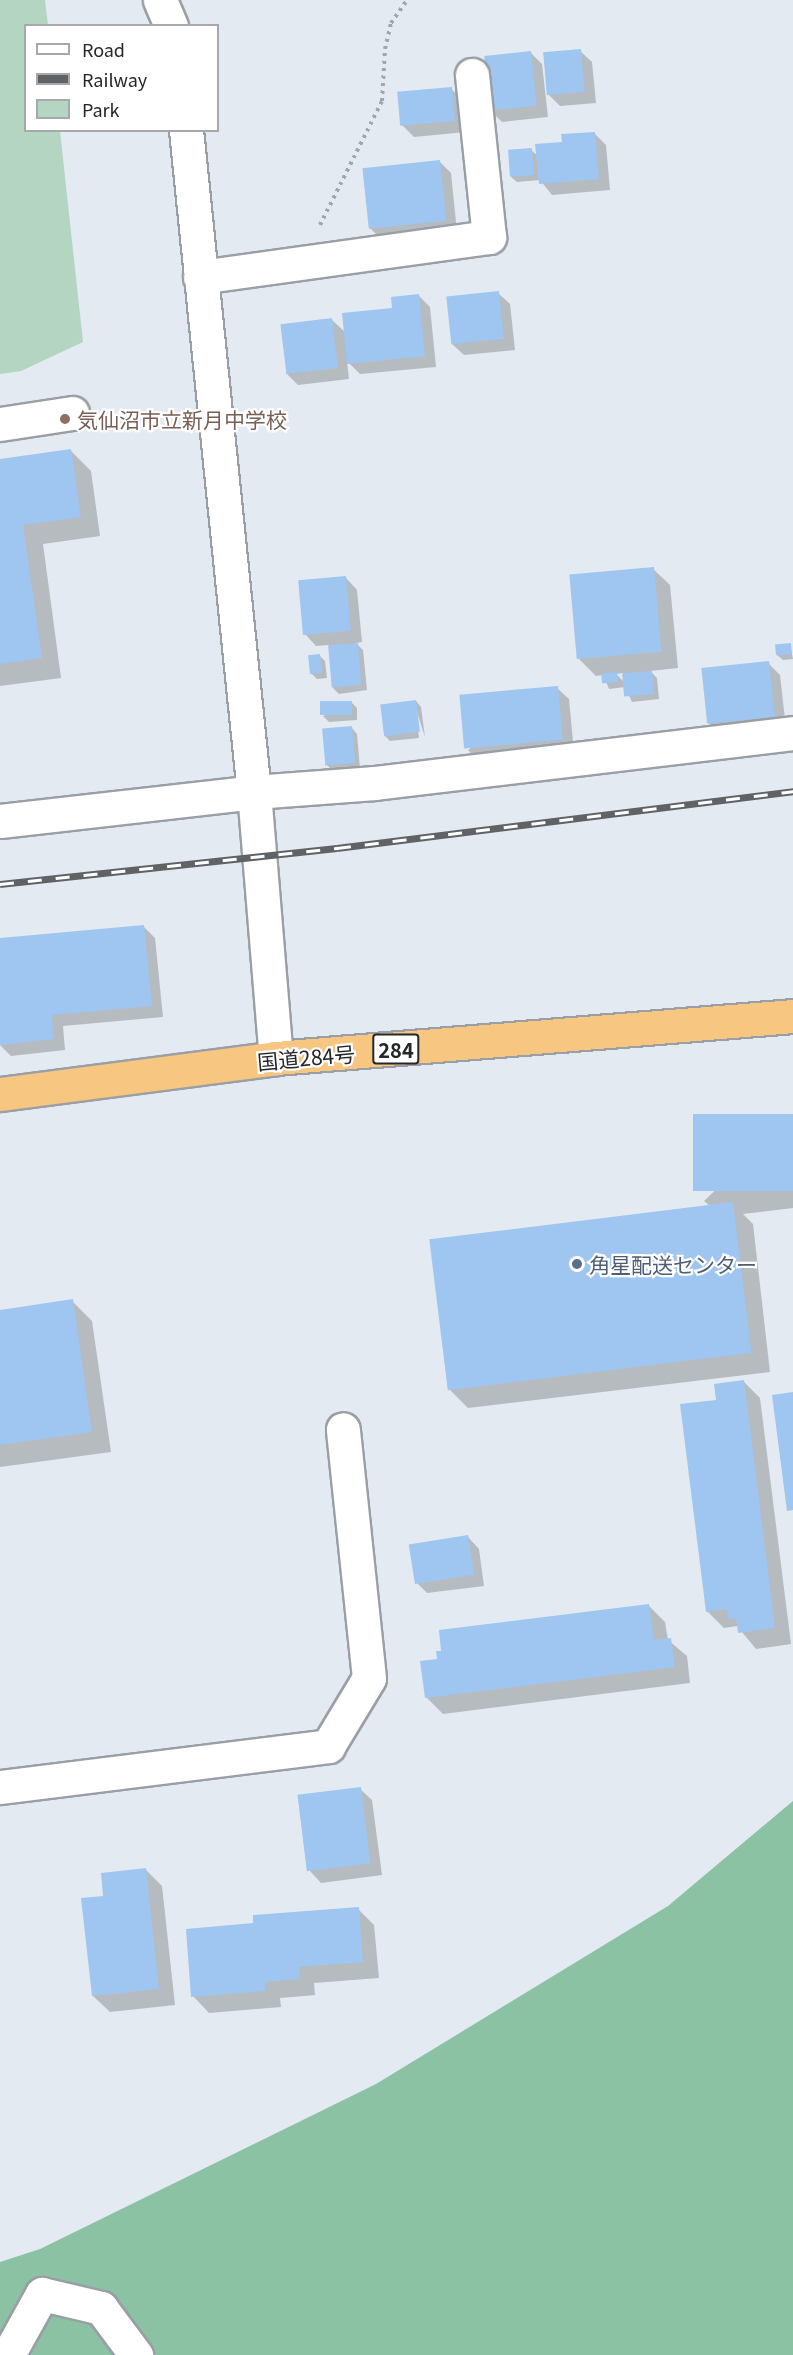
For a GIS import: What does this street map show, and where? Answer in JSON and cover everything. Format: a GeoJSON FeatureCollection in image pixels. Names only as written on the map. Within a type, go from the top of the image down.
{"type":"FeatureCollection","features":[{"type":"Feature","properties":{"kind":"highway","name":"国道284号"},"geometry":{"type":"LineString","coordinates":[[0,1094],[276,1058],[793,1016]]}},
{"type":"Feature","properties":{"kind":"street"},"geometry":{"type":"LineString","coordinates":[[160,0],[170,24]]}},
{"type":"Feature","properties":{"kind":"street"},"geometry":{"type":"LineString","coordinates":[[200,277],[489,237],[472,75]]}},
{"type":"Feature","properties":{"kind":"street"},"geometry":{"type":"LineString","coordinates":[[186,132],[254,792],[276,1058]]}},
{"type":"Feature","properties":{"kind":"street"},"geometry":{"type":"LineString","coordinates":[[0,424],[72,413]]}},
{"type":"Feature","properties":{"kind":"street"},"geometry":{"type":"LineString","coordinates":[[0,821],[254,792],[375,783],[793,733]]}},
{"type":"Feature","properties":{"kind":"street"},"geometry":{"type":"LineString","coordinates":[[0,1787],[328,1746],[369,1678],[343,1429]]}},
{"type":"Feature","properties":{"kind":"street"},"geometry":{"type":"LineString","coordinates":[[8,2355],[42,2294],[101,2308],[136,2355]]}},
{"type":"Feature","properties":{"kind":"path"},"geometry":{"type":"LineString","coordinates":[[301,263],[382,101],[385,49],[391,23],[407,0]]}},
{"type":"Feature","properties":{"kind":"green space"},"geometry":{"type":"Polygon","coordinates":[[[0,0],[45,0],[48,24],[24,24],[24,132],[60,132],[83,342],[21,371],[0,374],[0,0]]]}},
{"type":"Feature","properties":{"kind":"green space"},"geometry":{"type":"Polygon","coordinates":[[[793,1801],[793,2355],[0,2355],[0,2262],[40,2249],[376,2084],[668,1906],[793,1801]]]}},
{"type":"Feature","properties":{"kind":"building"},"geometry":{"type":"Polygon","coordinates":[[[581,49],[585,92],[547,95],[543,52],[581,49]]]}},
{"type":"Feature","properties":{"kind":"building"},"geometry":{"type":"Polygon","coordinates":[[[531,51],[537,106],[490,111],[484,56],[531,51]]]}},
{"type":"Feature","properties":{"kind":"building"},"geometry":{"type":"Polygon","coordinates":[[[452,87],[455,121],[400,126],[397,92],[452,87]]]}},
{"type":"Feature","properties":{"kind":"building"},"geometry":{"type":"Polygon","coordinates":[[[595,132],[599,179],[539,184],[535,144],[562,142],[561,134],[595,132]]]}},
{"type":"Feature","properties":{"kind":"building"},"geometry":{"type":"Polygon","coordinates":[[[532,148],[534,175],[510,177],[508,150],[532,148]]]}},
{"type":"Feature","properties":{"kind":"building"},"geometry":{"type":"Polygon","coordinates":[[[440,160],[446,221],[369,229],[362,168],[440,160]]]}},
{"type":"Feature","properties":{"kind":"building"},"geometry":{"type":"Polygon","coordinates":[[[499,291],[504,339],[451,344],[446,297],[499,291]]]}},
{"type":"Feature","properties":{"kind":"building"},"geometry":{"type":"Polygon","coordinates":[[[419,294],[425,356],[347,364],[342,313],[392,308],[391,297],[419,294]]]}},
{"type":"Feature","properties":{"kind":"building"},"geometry":{"type":"Polygon","coordinates":[[[332,318],[338,368],[286,374],[280,324],[332,318]]]}},
{"type":"Feature","properties":{"kind":"building"},"geometry":{"type":"Polygon","coordinates":[[[71,449],[81,517],[23,525],[42,658],[0,664],[0,459],[71,449]]]}},
{"type":"Feature","properties":{"kind":"building"},"geometry":{"type":"Polygon","coordinates":[[[654,567],[661,652],[577,659],[569,574],[654,567]]]}},
{"type":"Feature","properties":{"kind":"building"},"geometry":{"type":"Polygon","coordinates":[[[346,576],[351,631],[303,635],[298,580],[346,576]]]}},
{"type":"Feature","properties":{"kind":"building"},"geometry":{"type":"Polygon","coordinates":[[[358,643],[362,685],[332,687],[328,646],[358,643]]]}},
{"type":"Feature","properties":{"kind":"building"},"geometry":{"type":"Polygon","coordinates":[[[791,643],[792,654],[776,655],[775,644],[791,643]]]}},
{"type":"Feature","properties":{"kind":"building"},"geometry":{"type":"Polygon","coordinates":[[[320,654],[322,673],[310,674],[308,655],[320,654]]]}},
{"type":"Feature","properties":{"kind":"building"},"geometry":{"type":"Polygon","coordinates":[[[769,661],[775,717],[707,724],[701,668],[769,661]]]}},
{"type":"Feature","properties":{"kind":"building"},"geometry":{"type":"Polygon","coordinates":[[[652,671],[654,694],[624,697],[622,674],[652,671]]]}},
{"type":"Feature","properties":{"kind":"building"},"geometry":{"type":"Polygon","coordinates":[[[617,672],[618,682],[602,684],[601,674],[617,672]]]}},
{"type":"Feature","properties":{"kind":"building"},"geometry":{"type":"Polygon","coordinates":[[[558,686],[563,740],[464,748],[459,695],[558,686]]]}},
{"type":"Feature","properties":{"kind":"building"},"geometry":{"type":"Polygon","coordinates":[[[416,700],[420,732],[384,736],[380,704],[416,700]]]}},
{"type":"Feature","properties":{"kind":"building"},"geometry":{"type":"Polygon","coordinates":[[[320,701],[352,701],[352,715],[320,715],[320,701]]]}},
{"type":"Feature","properties":{"kind":"building"},"geometry":{"type":"Polygon","coordinates":[[[352,726],[355,763],[325,765],[322,729],[352,726]]]}},
{"type":"Feature","properties":{"kind":"building"},"geometry":{"type":"Polygon","coordinates":[[[144,925],[152,1006],[52,1015],[54,1039],[0,1045],[0,938],[144,925]]]}},
{"type":"Feature","properties":{"kind":"building"},"geometry":{"type":"Polygon","coordinates":[[[693,1114],[793,1114],[793,1191],[693,1191],[693,1114]]]}},
{"type":"Feature","properties":{"kind":"building"},"geometry":{"type":"Polygon","coordinates":[[[733,1202],[752,1353],[448,1390],[429,1239],[733,1202]]]}},
{"type":"Feature","properties":{"kind":"building"},"geometry":{"type":"Polygon","coordinates":[[[73,1299],[92,1432],[0,1445],[0,1310],[73,1299]]]}},
{"type":"Feature","properties":{"kind":"building"},"geometry":{"type":"Polygon","coordinates":[[[744,1380],[775,1628],[738,1633],[736,1618],[728,1619],[727,1609],[706,1612],[680,1404],[716,1400],[714,1384],[744,1380]]]}},
{"type":"Feature","properties":{"kind":"building"},"geometry":{"type":"Polygon","coordinates":[[[793,1392],[793,1510],[787,1511],[772,1395],[793,1392]]]}},
{"type":"Feature","properties":{"kind":"building"},"geometry":{"type":"Polygon","coordinates":[[[468,1535],[474,1575],[415,1584],[409,1544],[468,1535]]]}},
{"type":"Feature","properties":{"kind":"building"},"geometry":{"type":"Polygon","coordinates":[[[649,1604],[654,1640],[671,1638],[675,1667],[425,1698],[420,1661],[437,1659],[436,1651],[441,1651],[439,1630],[649,1604]]]}},
{"type":"Feature","properties":{"kind":"building"},"geometry":{"type":"Polygon","coordinates":[[[361,1787],[370,1863],[307,1871],[297,1795],[361,1787]]]}},
{"type":"Feature","properties":{"kind":"building"},"geometry":{"type":"Polygon","coordinates":[[[146,1868],[159,1989],[92,1996],[81,1898],[103,1896],[101,1873],[146,1868]]]}},
{"type":"Feature","properties":{"kind":"building"},"geometry":{"type":"Polygon","coordinates":[[[359,1907],[363,1962],[299,1967],[300,1979],[265,1982],[265,1991],[191,1997],[186,1929],[253,1923],[253,1915],[359,1907]]]}},
{"type":"Feature","properties":{"kind":"railway"},"geometry":{"type":"LineString","coordinates":[[0,884],[337,848],[793,791]]}},
{"type":"Feature","properties":{"kind":"place","name":"気仙沼市立新月中学校"},"geometry":{"type":"Point","coordinates":[65,419]}},
{"type":"Feature","properties":{"kind":"place","name":"角星配送センター"},"geometry":{"type":"Point","coordinates":[577,1264]}}]}
